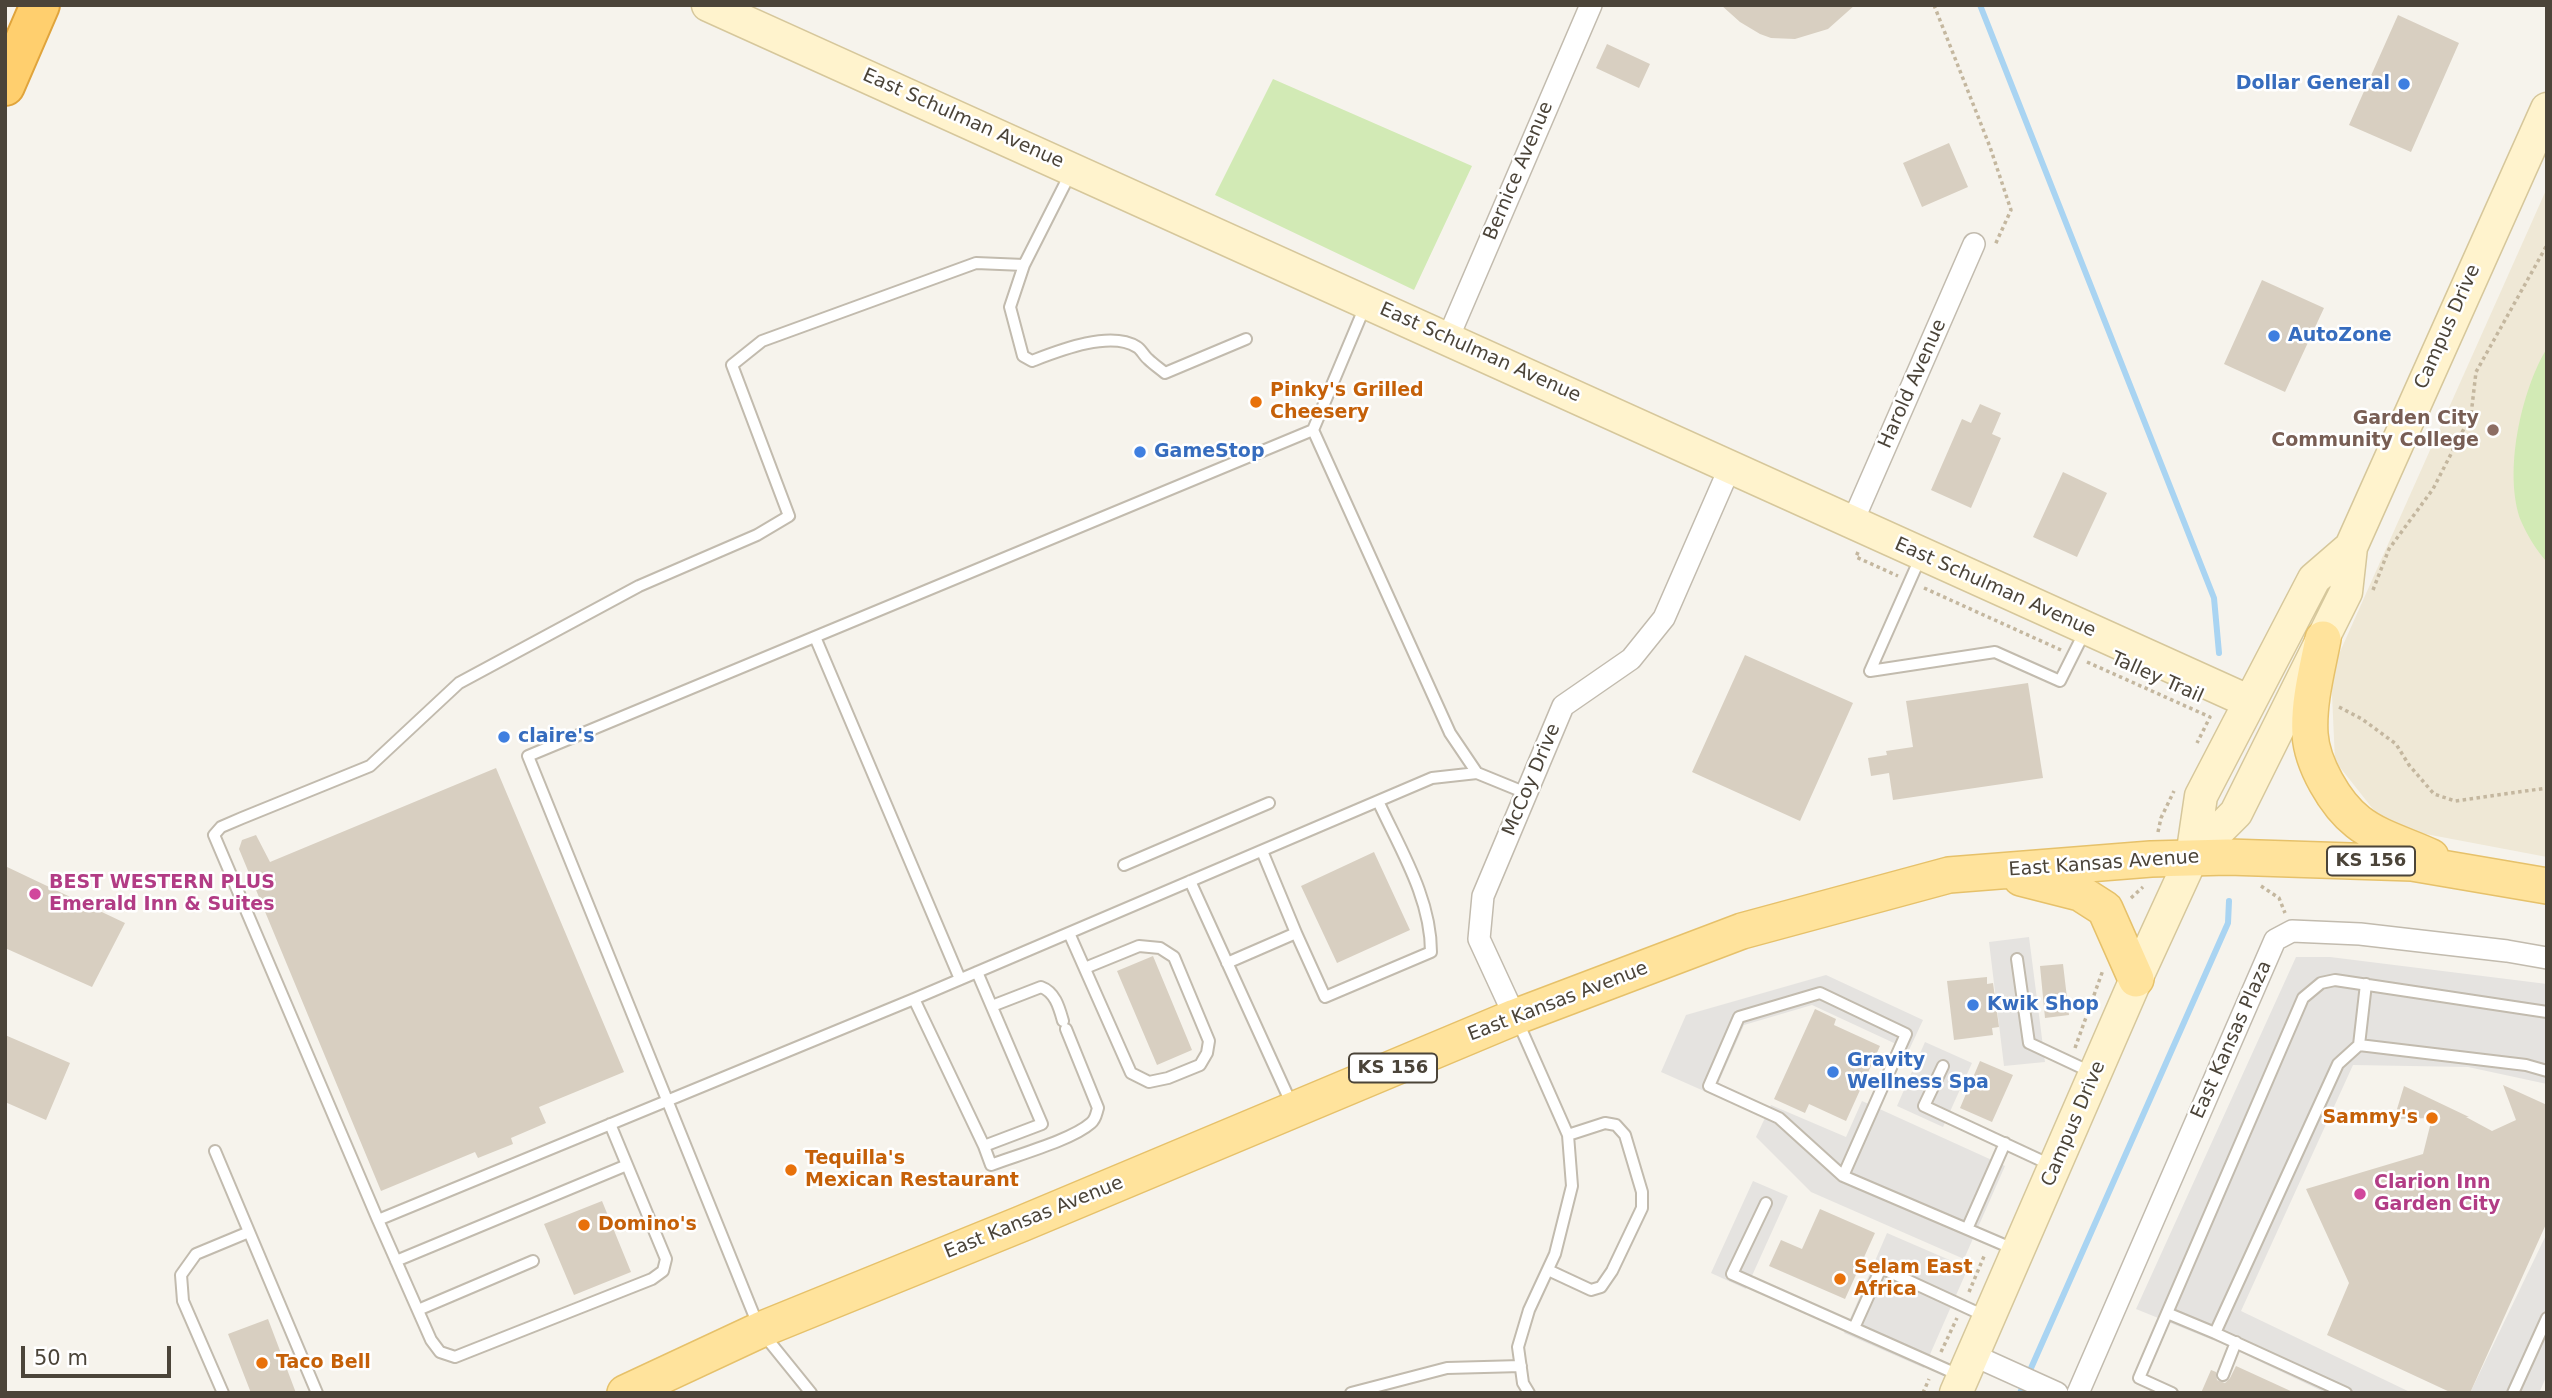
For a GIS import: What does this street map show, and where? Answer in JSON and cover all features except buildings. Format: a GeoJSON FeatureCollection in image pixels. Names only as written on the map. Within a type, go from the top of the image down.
{"type":"FeatureCollection","features":[{"type":"Feature","properties":{"kind":"highway"},"geometry":{"type":"LineString","coordinates":[[5,86],[40,5]]}},
{"type":"Feature","properties":{"kind":"main road","name":"East Schulman Avenue"},"geometry":{"type":"LineString","coordinates":[[708,5],[2250,702]]}},
{"type":"Feature","properties":{"kind":"main road","name":"Campus Drive"},"geometry":{"type":"LineString","coordinates":[[2192,857],[2235,813],[2346,592],[2351,547],[2547,109]]}},
{"type":"Feature","properties":{"kind":"main road","name":"Campus Drive"},"geometry":{"type":"LineString","coordinates":[[1973,1373],[1990,1318],[2136,979],[2192,857],[2201,796],[2314,579],[2351,547]]}},
{"type":"Feature","properties":{"kind":"main road"},"geometry":{"type":"LineString","coordinates":[[2323,639],[2312,693],[2310,736],[2321,774],[2339,803],[2359,823],[2463,871]]}},
{"type":"Feature","properties":{"kind":"main road","name":"East Kansas Avenue"},"geometry":{"type":"LineString","coordinates":[[625,1393],[760,1330],[1516,1017],[1742,930],[1949,875],[2192,857],[2260,858],[2412,863],[2547,886]]}},
{"type":"Feature","properties":{"kind":"main road"},"geometry":{"type":"LineString","coordinates":[[1998,871],[2080,893],[2105,909],[2136,979]]}},
{"type":"Feature","properties":{"kind":"street","name":"Bernice Avenue"},"geometry":{"type":"LineString","coordinates":[[1448,338],[1591,5]]}},
{"type":"Feature","properties":{"kind":"street","name":"Harold Avenue"},"geometry":{"type":"LineString","coordinates":[[1852,523],[1974,244]]}},
{"type":"Feature","properties":{"kind":"street","name":"McCoy Drive"},"geometry":{"type":"LineString","coordinates":[[1516,1017],[1479,939],[1483,896],[1563,706],[1630,659],[1664,618],[1730,467]]}},
{"type":"Feature","properties":{"kind":"street"},"geometry":{"type":"LineString","coordinates":[[2291,931],[2400,938],[2547,958]]}},
{"type":"Feature","properties":{"kind":"street","name":"East Kansas Plaza"},"geometry":{"type":"LineString","coordinates":[[2078,1393],[2275,940],[2291,931]]}},
{"type":"Feature","properties":{"kind":"street"},"geometry":{"type":"LineString","coordinates":[[1973,1373],[2050,1390]]}},
{"type":"Feature","properties":{"kind":"lane"},"geometry":{"type":"LineString","coordinates":[[1072,169],[1024,265],[1010,307],[1023,356],[1032,361],[1066,347],[1092,341],[1122,342],[1138,347],[1165,373],[1246,339]]}},
{"type":"Feature","properties":{"kind":"lane"},"geometry":{"type":"LineString","coordinates":[[610,1124],[666,1259],[663,1271],[652,1279],[455,1357],[440,1352],[431,1340],[378,1220],[214,835],[221,827],[231,822],[370,766],[459,683],[639,586],[757,534],[789,516],[732,365],[762,341],[976,263],[1024,265]]}},
{"type":"Feature","properties":{"kind":"lane"},"geometry":{"type":"LineString","coordinates":[[811,1393],[760,1330],[528,756],[1313,430],[1368,302]]}},
{"type":"Feature","properties":{"kind":"lane"},"geometry":{"type":"LineString","coordinates":[[1313,430],[1450,733],[1477,773]]}},
{"type":"Feature","properties":{"kind":"lane"},"geometry":{"type":"LineString","coordinates":[[1921,555],[1870,671],[1995,652],[2060,681],[2086,629]]}},
{"type":"Feature","properties":{"kind":"lane"},"geometry":{"type":"LineString","coordinates":[[815,637],[960,979]]}},
{"type":"Feature","properties":{"kind":"lane"},"geometry":{"type":"LineString","coordinates":[[378,1220],[914,999],[1432,778],[1477,773],[1526,793]]}},
{"type":"Feature","properties":{"kind":"lane"},"geometry":{"type":"LineString","coordinates":[[1262,851],[1325,997],[1431,952],[1431,931],[1420,891],[1378,801]]}},
{"type":"Feature","properties":{"kind":"lane"},"geometry":{"type":"LineString","coordinates":[[1124,865],[1269,803]]}},
{"type":"Feature","properties":{"kind":"lane"},"geometry":{"type":"LineString","coordinates":[[1190,881],[1294,1110]]}},
{"type":"Feature","properties":{"kind":"lane"},"geometry":{"type":"LineString","coordinates":[[1069,933],[1131,1073],[1149,1082],[1168,1078],[1200,1065],[1207,1053],[1209,1041],[1174,957],[1160,948],[1139,946],[1085,968]]}},
{"type":"Feature","properties":{"kind":"lane"},"geometry":{"type":"LineString","coordinates":[[1227,963],[1296,933]]}},
{"type":"Feature","properties":{"kind":"lane"},"geometry":{"type":"LineString","coordinates":[[2017,959],[2029,1043],[2095,1074]]}},
{"type":"Feature","properties":{"kind":"lane"},"geometry":{"type":"LineString","coordinates":[[977,972],[1042,1124],[984,1146]]}},
{"type":"Feature","properties":{"kind":"lane"},"geometry":{"type":"LineString","coordinates":[[2172,1393],[2139,1378],[2303,998],[2321,984],[2335,980],[2547,1012]]}},
{"type":"Feature","properties":{"kind":"lane"},"geometry":{"type":"LineString","coordinates":[[2215,1333],[2338,1064],[2359,1045],[2366,984]]}},
{"type":"Feature","properties":{"kind":"lane"},"geometry":{"type":"LineString","coordinates":[[914,999],[992,1165],[1065,1138],[1095,1120],[1098,1108],[1054,998],[1048,990],[1041,987],[992,1006]]}},
{"type":"Feature","properties":{"kind":"lane"},"geometry":{"type":"LineString","coordinates":[[1843,1176],[1906,1034],[1820,993],[1740,1017],[1709,1086],[1779,1118],[1843,1176],[2019,1252]]}},
{"type":"Feature","properties":{"kind":"lane"},"geometry":{"type":"LineString","coordinates":[[1516,1017],[1568,1135],[1572,1186],[1555,1254],[1529,1310],[1518,1347],[1523,1384],[1529,1393]]}},
{"type":"Feature","properties":{"kind":"lane"},"geometry":{"type":"LineString","coordinates":[[2359,1045],[2526,1065],[2547,1071]]}},
{"type":"Feature","properties":{"kind":"lane"},"geometry":{"type":"LineString","coordinates":[[1943,1066],[1924,1106],[2055,1167]]}},
{"type":"Feature","properties":{"kind":"lane"},"geometry":{"type":"LineString","coordinates":[[1548,1270],[1591,1290],[1601,1287],[1612,1271],[1642,1208],[1642,1192],[1625,1135],[1616,1125],[1605,1123],[1568,1135]]}},
{"type":"Feature","properties":{"kind":"lane"},"geometry":{"type":"LineString","coordinates":[[1967,1229],[2005,1143]]}},
{"type":"Feature","properties":{"kind":"lane"},"geometry":{"type":"LineString","coordinates":[[215,1151],[317,1393]]}},
{"type":"Feature","properties":{"kind":"lane"},"geometry":{"type":"LineString","coordinates":[[396,1261],[627,1166]]}},
{"type":"Feature","properties":{"kind":"lane"},"geometry":{"type":"LineString","coordinates":[[1766,1203],[1732,1274],[1854,1328],[1973,1373]]}},
{"type":"Feature","properties":{"kind":"lane"},"geometry":{"type":"LineString","coordinates":[[223,1393],[183,1301],[181,1275],[196,1254],[249,1232]]}},
{"type":"Feature","properties":{"kind":"lane"},"geometry":{"type":"LineString","coordinates":[[418,1310],[533,1261]]}},
{"type":"Feature","properties":{"kind":"lane"},"geometry":{"type":"LineString","coordinates":[[1854,1328],[1881,1268],[1990,1318]]}},
{"type":"Feature","properties":{"kind":"lane"},"geometry":{"type":"LineString","coordinates":[[2167,1313],[2346,1393]]}},
{"type":"Feature","properties":{"kind":"lane"},"geometry":{"type":"LineString","coordinates":[[2513,1393],[2547,1318]]}},
{"type":"Feature","properties":{"kind":"lane"},"geometry":{"type":"LineString","coordinates":[[2222,1375],[2236,1342]]}},
{"type":"Feature","properties":{"kind":"lane"},"geometry":{"type":"LineString","coordinates":[[1351,1393],[1447,1368],[1521,1366]]}},
{"type":"Feature","properties":{"kind":"path"},"geometry":{"type":"LineString","coordinates":[[2369,600],[2389,549],[2433,489],[2464,428],[2470,415],[2476,372],[2547,245]]}},
{"type":"Feature","properties":{"kind":"path"},"geometry":{"type":"LineString","coordinates":[[1937,594],[2051,645]]}},
{"type":"Feature","properties":{"kind":"path","name":"Talley Trail"},"geometry":{"type":"LineString","coordinates":[[2093,664],[2210,717]]}},
{"type":"Feature","properties":{"kind":"path"},"geometry":{"type":"LineString","coordinates":[[2338,707],[2362,719],[2396,744],[2409,765],[2434,794],[2455,801],[2547,788]]}},
{"type":"Feature","properties":{"kind":"path"},"geometry":{"type":"LineString","coordinates":[[2260,858],[2260,885],[2279,898],[2291,931]]}},
{"type":"Feature","properties":{"kind":"shaded area","name":"Garden City Community College"},"geometry":{"type":"Polygon","coordinates":[[[2547,188],[2547,857],[2415,832],[2380,818],[2335,761],[2331,672],[2547,188]]]}},
{"type":"Feature","properties":{"kind":"shaded area"},"geometry":{"type":"Polygon","coordinates":[[[2029,937],[2045,1062],[2004,1066],[1989,942],[2029,937]]]}},
{"type":"Feature","properties":{"kind":"shaded area"},"geometry":{"type":"Polygon","coordinates":[[[2296,957],[2330,957],[2547,984],[2547,1084],[2468,1067],[2353,1065],[2241,1311],[2412,1393],[2326,1393],[2225,1345],[2136,1309],[2296,957]]]}},
{"type":"Feature","properties":{"kind":"shaded area"},"geometry":{"type":"Polygon","coordinates":[[[1826,975],[1923,1020],[1909,1050],[1812,1005],[1744,1025],[1713,1095],[1661,1072],[1686,1015],[1826,975]]]}},
{"type":"Feature","properties":{"kind":"shaded area"},"geometry":{"type":"Polygon","coordinates":[[[1925,1042],[1972,1063],[1943,1127],[1897,1106],[1925,1042]]]}},
{"type":"Feature","properties":{"kind":"shaded area"},"geometry":{"type":"Polygon","coordinates":[[[1862,1101],[2005,1166],[1964,1259],[1811,1192],[1756,1137],[1771,1105],[1846,1137],[1862,1101]]]}},
{"type":"Feature","properties":{"kind":"shaded area"},"geometry":{"type":"Polygon","coordinates":[[[1753,1181],[1788,1196],[1746,1289],[1711,1273],[1753,1181]]]}},
{"type":"Feature","properties":{"kind":"shaded area"},"geometry":{"type":"Polygon","coordinates":[[[1887,1233],[1968,1268],[1924,1368],[1844,1333],[1887,1233]]]}},
{"type":"Feature","properties":{"kind":"shaded area"},"geometry":{"type":"Polygon","coordinates":[[[2547,1233],[2547,1375],[2539,1393],[2470,1393],[2547,1233]]]}},
{"type":"Feature","properties":{"kind":"green space"},"geometry":{"type":"Polygon","coordinates":[[[1273,79],[1472,166],[1414,290],[1215,195],[1273,79]]]}},
{"type":"Feature","properties":{"kind":"green space"},"geometry":{"type":"Polygon","coordinates":[[[2547,348],[2547,562],[2532,543],[2521,521],[2516,502],[2514,457],[2529,386],[2547,348]]]}},
{"type":"Feature","properties":{"kind":"waterway"},"geometry":{"type":"LineString","coordinates":[[1980,5],[2214,598],[2219,653]]}},
{"type":"Feature","properties":{"kind":"waterway"},"geometry":{"type":"LineString","coordinates":[[2020,1393],[2228,923],[2229,901]]}},
{"type":"Feature","properties":{"kind":"place","name":"Dollar General"},"geometry":{"type":"Point","coordinates":[2404,84]}},
{"type":"Feature","properties":{"kind":"place","name":"AutoZone"},"geometry":{"type":"Point","coordinates":[2274,336]}},
{"type":"Feature","properties":{"kind":"place","name":"Pinky's Grilled Cheesery"},"geometry":{"type":"Point","coordinates":[1256,402]}},
{"type":"Feature","properties":{"kind":"place","name":"Garden City Community College"},"geometry":{"type":"Point","coordinates":[2493,430]}},
{"type":"Feature","properties":{"kind":"place","name":"GameStop"},"geometry":{"type":"Point","coordinates":[1140,452]}},
{"type":"Feature","properties":{"kind":"place","name":"claire's"},"geometry":{"type":"Point","coordinates":[504,737]}},
{"type":"Feature","properties":{"kind":"place","name":"BEST WESTERN PLUS Emerald Inn & Suites"},"geometry":{"type":"Point","coordinates":[35,894]}},
{"type":"Feature","properties":{"kind":"place","name":"Kwik Shop"},"geometry":{"type":"Point","coordinates":[1973,1005]}},
{"type":"Feature","properties":{"kind":"place","name":"Gravity Wellness Spa"},"geometry":{"type":"Point","coordinates":[1833,1072]}},
{"type":"Feature","properties":{"kind":"place","name":"Sammy's"},"geometry":{"type":"Point","coordinates":[2432,1118]}},
{"type":"Feature","properties":{"kind":"place","name":"Tequilla's Mexican Restaurant"},"geometry":{"type":"Point","coordinates":[791,1170]}},
{"type":"Feature","properties":{"kind":"place","name":"Clarion Inn Garden City"},"geometry":{"type":"Point","coordinates":[2360,1194]}},
{"type":"Feature","properties":{"kind":"place","name":"Domino's"},"geometry":{"type":"Point","coordinates":[584,1225]}},
{"type":"Feature","properties":{"kind":"place","name":"Selam East Africa"},"geometry":{"type":"Point","coordinates":[1840,1279]}},
{"type":"Feature","properties":{"kind":"place","name":"Taco Bell"},"geometry":{"type":"Point","coordinates":[262,1363]}}]}
